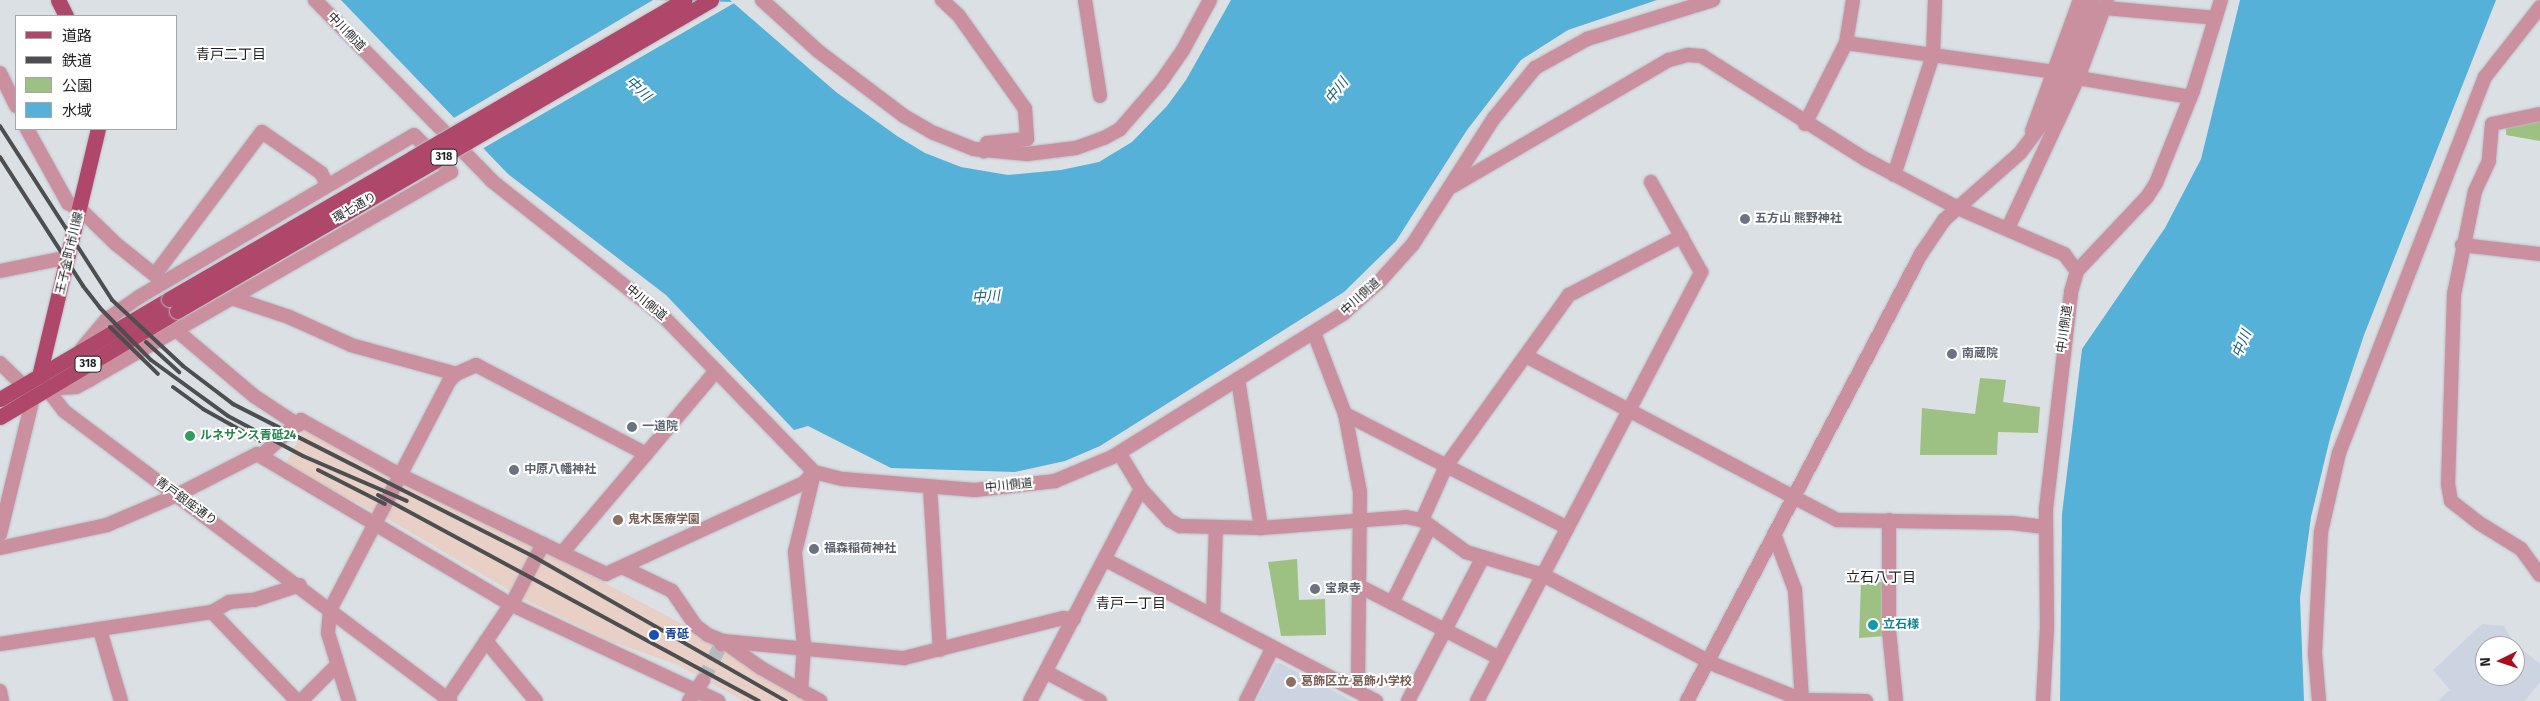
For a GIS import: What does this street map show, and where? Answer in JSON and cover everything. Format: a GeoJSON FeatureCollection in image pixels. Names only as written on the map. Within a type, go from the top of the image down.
{"type":"FeatureCollection","features":[{"type":"Feature","properties":{"kind":"main road"},"geometry":{"type":"LineString","coordinates":[[58,0],[66,15]]}},
{"type":"Feature","properties":{"kind":"main road","name":"環七通り"},"geometry":{"type":"LineString","coordinates":[[0,399],[36,387],[684,0]]}},
{"type":"Feature","properties":{"kind":"main road","name":"環七通り"},"geometry":{"type":"LineString","coordinates":[[0,418],[81,351],[173,305],[711,0]]}},
{"type":"Feature","properties":{"kind":"main road","name":"王子金町市川線"},"geometry":{"type":"LineString","coordinates":[[36,387],[69,257],[98,130]]}},
{"type":"Feature","properties":{"kind":"street","name":"中川側道"},"geometry":{"type":"LineString","coordinates":[[315,0],[492,181],[663,316],[814,472],[843,479],[975,490],[1055,481],[1120,454],[1314,333],[1344,313],[1396,264],[1452,186],[1494,118],[1535,68],[1587,39],[1713,0]]}},
{"type":"Feature","properties":{"kind":"street"},"geometry":{"type":"LineString","coordinates":[[762,0],[818,51],[878,98],[934,133],[984,152],[1060,151],[1093,143],[1115,132],[1136,112],[1184,50],[1210,0]]}},
{"type":"Feature","properties":{"kind":"street"},"geometry":{"type":"LineString","coordinates":[[942,0],[959,16],[1025,109],[1027,139],[987,143],[984,152]]}},
{"type":"Feature","properties":{"kind":"street"},"geometry":{"type":"LineString","coordinates":[[1085,0],[1100,96]]}},
{"type":"Feature","properties":{"kind":"street"},"geometry":{"type":"LineString","coordinates":[[1805,124],[1846,43],[1853,0]]}},
{"type":"Feature","properties":{"kind":"street"},"geometry":{"type":"LineString","coordinates":[[1894,175],[1933,55],[1935,0]]}},
{"type":"Feature","properties":{"kind":"street"},"geometry":{"type":"LineString","coordinates":[[2028,144],[2080,0]]}},
{"type":"Feature","properties":{"kind":"street"},"geometry":{"type":"LineString","coordinates":[[1687,701],[1921,254],[1958,208],[2028,144],[2054,102],[2082,35],[2092,0]]}},
{"type":"Feature","properties":{"kind":"street"},"geometry":{"type":"LineString","coordinates":[[1452,186],[1670,60],[1688,55],[1702,56],[1805,124],[1894,175],[1958,208],[2008,228],[2064,254],[2077,270],[2147,196],[2190,97],[2221,0]]}},
{"type":"Feature","properties":{"kind":"street"},"geometry":{"type":"LineString","coordinates":[[2008,228],[2078,78],[2106,4],[2216,18]]}},
{"type":"Feature","properties":{"kind":"street"},"geometry":{"type":"LineString","coordinates":[[2319,701],[2315,653],[2321,532],[2339,453],[2485,77],[2540,7]]}},
{"type":"Feature","properties":{"kind":"street"},"geometry":{"type":"LineString","coordinates":[[1846,43],[2054,72]]}},
{"type":"Feature","properties":{"kind":"street"},"geometry":{"type":"LineString","coordinates":[[0,72],[15,104]]}},
{"type":"Feature","properties":{"kind":"street"},"geometry":{"type":"LineString","coordinates":[[2078,78],[2190,97]]}},
{"type":"Feature","properties":{"kind":"street"},"geometry":{"type":"LineString","coordinates":[[2540,114],[2492,124],[2489,161],[2476,190],[2462,245],[2454,294],[2448,405],[2448,484],[2451,501],[2479,524],[2521,549],[2540,575]]}},
{"type":"Feature","properties":{"kind":"street"},"geometry":{"type":"LineString","coordinates":[[28,130],[68,203],[80,210],[116,244],[159,278]]}},
{"type":"Feature","properties":{"kind":"street"},"geometry":{"type":"LineString","coordinates":[[159,278],[262,132],[321,173],[327,184]]}},
{"type":"Feature","properties":{"kind":"street"},"geometry":{"type":"LineString","coordinates":[[0,534],[36,387],[76,387],[235,299],[451,172],[414,135],[159,278],[106,320],[81,351]]}},
{"type":"Feature","properties":{"kind":"street"},"geometry":{"type":"LineString","coordinates":[[1477,701],[1701,272],[1652,182]]}},
{"type":"Feature","properties":{"kind":"street"},"geometry":{"type":"LineString","coordinates":[[1392,603],[1426,523],[1446,466],[1569,295],[1682,236]]}},
{"type":"Feature","properties":{"kind":"street"},"geometry":{"type":"LineString","coordinates":[[2462,245],[2540,254]]}},
{"type":"Feature","properties":{"kind":"street"},"geometry":{"type":"LineString","coordinates":[[0,271],[69,257]]}},
{"type":"Feature","properties":{"kind":"street","name":"中川側道"},"geometry":{"type":"LineString","coordinates":[[2043,701],[2047,628],[2045,527],[2064,331],[2077,270]]}},
{"type":"Feature","properties":{"kind":"street"},"geometry":{"type":"LineString","coordinates":[[235,299],[289,317],[351,345],[456,374]]}},
{"type":"Feature","properties":{"kind":"street"},"geometry":{"type":"LineString","coordinates":[[176,330],[238,384],[297,426]]}},
{"type":"Feature","properties":{"kind":"street"},"geometry":{"type":"LineString","coordinates":[[1314,333],[1345,414],[1357,468],[1362,521],[1358,691]]}},
{"type":"Feature","properties":{"kind":"street"},"geometry":{"type":"LineString","coordinates":[[1526,356],[1630,408],[1837,520],[1889,520],[2045,527]]}},
{"type":"Feature","properties":{"kind":"street","name":"青戸銀座通り"},"geometry":{"type":"LineString","coordinates":[[0,364],[36,387],[449,700]]}},
{"type":"Feature","properties":{"kind":"street"},"geometry":{"type":"LineString","coordinates":[[349,701],[336,666],[328,633],[332,613],[376,522],[402,476],[449,381],[456,374],[476,365],[646,454]]}},
{"type":"Feature","properties":{"kind":"street"},"geometry":{"type":"LineString","coordinates":[[562,553],[716,371]]}},
{"type":"Feature","properties":{"kind":"street"},"geometry":{"type":"LineString","coordinates":[[1238,379],[1261,528]]}},
{"type":"Feature","properties":{"kind":"street"},"geometry":{"type":"LineString","coordinates":[[1345,414],[1568,528]]}},
{"type":"Feature","properties":{"kind":"street"},"geometry":{"type":"LineString","coordinates":[[263,454],[297,426],[301,420],[402,476],[606,574],[804,483],[814,472]]}},
{"type":"Feature","properties":{"kind":"street"},"geometry":{"type":"LineString","coordinates":[[0,548],[106,525],[177,495],[254,454],[263,454],[510,604],[718,701]]}},
{"type":"Feature","properties":{"kind":"street"},"geometry":{"type":"LineString","coordinates":[[1120,454],[1141,489],[1169,520],[1180,526],[1261,528],[1406,517],[1426,523],[1466,552],[1543,575],[1708,662],[1802,700],[1866,701]]}},
{"type":"Feature","properties":{"kind":"street"},"geometry":{"type":"LineString","coordinates":[[801,691],[804,646],[795,552],[814,472]]}},
{"type":"Feature","properties":{"kind":"street"},"geometry":{"type":"LineString","coordinates":[[930,487],[940,650]]}},
{"type":"Feature","properties":{"kind":"street"},"geometry":{"type":"LineString","coordinates":[[1030,701],[1106,560],[1141,489]]}},
{"type":"Feature","properties":{"kind":"street"},"geometry":{"type":"LineString","coordinates":[[1889,520],[1889,631],[1896,701]]}},
{"type":"Feature","properties":{"kind":"street"},"geometry":{"type":"LineString","coordinates":[[1213,616],[1216,527]]}},
{"type":"Feature","properties":{"kind":"street"},"geometry":{"type":"LineString","coordinates":[[1774,534],[1795,590],[1802,700]]}},
{"type":"Feature","properties":{"kind":"street"},"geometry":{"type":"LineString","coordinates":[[449,700],[510,604],[543,544]]}},
{"type":"Feature","properties":{"kind":"street"},"geometry":{"type":"LineString","coordinates":[[1408,701],[1483,557]]}},
{"type":"Feature","properties":{"kind":"street"},"geometry":{"type":"LineString","coordinates":[[1106,560],[1376,701]]}},
{"type":"Feature","properties":{"kind":"street"},"geometry":{"type":"LineString","coordinates":[[622,567],[672,591],[696,626],[708,635],[820,701]]}},
{"type":"Feature","properties":{"kind":"street"},"geometry":{"type":"LineString","coordinates":[[0,644],[212,612],[229,602],[254,600],[300,586]]}},
{"type":"Feature","properties":{"kind":"street"},"geometry":{"type":"LineString","coordinates":[[1361,587],[1499,658]]}},
{"type":"Feature","properties":{"kind":"street"},"geometry":{"type":"LineString","coordinates":[[212,612],[296,701]]}},
{"type":"Feature","properties":{"kind":"street"},"geometry":{"type":"LineString","coordinates":[[722,643],[804,646],[899,658],[940,650],[1063,618],[1074,619]]}},
{"type":"Feature","properties":{"kind":"street"},"geometry":{"type":"LineString","coordinates":[[100,630],[121,701]]}},
{"type":"Feature","properties":{"kind":"street"},"geometry":{"type":"LineString","coordinates":[[486,641],[536,701]]}},
{"type":"Feature","properties":{"kind":"street"},"geometry":{"type":"LineString","coordinates":[[1246,701],[1273,647]]}},
{"type":"Feature","properties":{"kind":"street"},"geometry":{"type":"LineString","coordinates":[[301,701],[336,666]]}},
{"type":"Feature","properties":{"kind":"street"},"geometry":{"type":"LineString","coordinates":[[1046,672],[1100,701]]}},
{"type":"Feature","properties":{"kind":"street"},"geometry":{"type":"LineString","coordinates":[[0,691],[2,701]]}},
{"type":"Feature","properties":{"kind":"shaded area"},"geometry":{"type":"Polygon","coordinates":[[[303,431],[311,432],[401,484],[533,545],[688,627],[805,701],[744,701],[678,665],[610,641],[522,598],[388,519],[285,465],[303,431]]]}},
{"type":"Feature","properties":{"kind":"shaded area"},"geometry":{"type":"Polygon","coordinates":[[[2482,624],[2504,626],[2510,636],[2475,636],[2475,686],[2525,686],[2525,652],[2540,664],[2540,682],[2525,701],[2437,701],[2450,690],[2433,670],[2482,624]]]}},
{"type":"Feature","properties":{"kind":"shaded area","name":"葛飾区立 葛飾小学校"},"geometry":{"type":"Polygon","coordinates":[[[1280,663],[1352,701],[1256,701],[1276,664],[1280,663]]]}},
{"type":"Feature","properties":{"kind":"green space"},"geometry":{"type":"Polygon","coordinates":[[[2540,119],[2540,141],[2506,135],[2506,126],[2540,119]]]}},
{"type":"Feature","properties":{"kind":"green space"},"geometry":{"type":"Polygon","coordinates":[[[1980,378],[2006,380],[2003,402],[2040,407],[2038,433],[1998,432],[1997,455],[1920,455],[1922,408],[1975,414],[1980,378]]]}},
{"type":"Feature","properties":{"kind":"green space"},"geometry":{"type":"Polygon","coordinates":[[[1297,559],[1299,600],[1325,599],[1326,635],[1281,636],[1268,562],[1297,559]]]}},
{"type":"Feature","properties":{"kind":"green space"},"geometry":{"type":"Polygon","coordinates":[[[1885,582],[1886,636],[1859,638],[1861,583],[1885,582]]]}},
{"type":"Feature","properties":{"kind":"water","name":"中川"},"geometry":{"type":"Polygon","coordinates":[[[341,0],[730,0],[836,92],[897,136],[925,153],[961,167],[1008,175],[1061,170],[1099,162],[1132,142],[1167,106],[1186,80],[1231,0],[1657,0],[1568,30],[1521,60],[1467,130],[1396,241],[1344,292],[1100,446],[1065,461],[1015,472],[891,468],[808,426],[794,430],[666,295],[508,174],[341,0]]]}},
{"type":"Feature","properties":{"kind":"water","name":"中川"},"geometry":{"type":"Polygon","coordinates":[[[2240,0],[2496,0],[2364,335],[2331,434],[2311,517],[2300,598],[2304,701],[2060,701],[2062,514],[2082,349],[2165,228],[2201,159],[2240,0]]]}},
{"type":"Feature","properties":{"kind":"pier"},"geometry":{"type":"Polygon","coordinates":[[[653,0],[736,2],[482,149],[452,119],[653,0]]]}},
{"type":"Feature","properties":{"kind":"tunnel"},"geometry":{"type":"LineString","coordinates":[[703,680],[721,645]]}},
{"type":"Feature","properties":{"kind":"railway"},"geometry":{"type":"LineString","coordinates":[[0,126],[112,300],[183,366],[233,404],[536,558],[786,701]]}},
{"type":"Feature","properties":{"kind":"railway"},"geometry":{"type":"LineString","coordinates":[[0,157],[83,286],[100,308],[151,360],[228,416],[303,456],[407,501]]}},
{"type":"Feature","properties":{"kind":"railway"},"geometry":{"type":"LineString","coordinates":[[110,327],[158,374]]}},
{"type":"Feature","properties":{"kind":"railway"},"geometry":{"type":"LineString","coordinates":[[146,342],[179,372]]}},
{"type":"Feature","properties":{"kind":"railway"},"geometry":{"type":"LineString","coordinates":[[173,387],[203,409],[260,441]]}},
{"type":"Feature","properties":{"kind":"railway"},"geometry":{"type":"LineString","coordinates":[[318,470],[385,504]]}},
{"type":"Feature","properties":{"kind":"railway"},"geometry":{"type":"LineString","coordinates":[[378,495],[759,701]]}},
{"type":"Feature","properties":{"kind":"place","name":"五方山 熊野神社"},"geometry":{"type":"Point","coordinates":[1745,219]}},
{"type":"Feature","properties":{"kind":"place","name":"南蔵院"},"geometry":{"type":"Point","coordinates":[1952,354]}},
{"type":"Feature","properties":{"kind":"place","name":"一道院"},"geometry":{"type":"Point","coordinates":[632,427]}},
{"type":"Feature","properties":{"kind":"place","name":"ルネサンス青砥24"},"geometry":{"type":"Point","coordinates":[190,436]}},
{"type":"Feature","properties":{"kind":"place","name":"中原八幡神社"},"geometry":{"type":"Point","coordinates":[514,470]}},
{"type":"Feature","properties":{"kind":"place","name":"鬼木医療学園"},"geometry":{"type":"Point","coordinates":[618,520]}},
{"type":"Feature","properties":{"kind":"place","name":"福森稲荷神社"},"geometry":{"type":"Point","coordinates":[814,549]}},
{"type":"Feature","properties":{"kind":"place","name":"宝泉寺"},"geometry":{"type":"Point","coordinates":[1315,589]}},
{"type":"Feature","properties":{"kind":"place","name":"立石様"},"geometry":{"type":"Point","coordinates":[1873,625]}},
{"type":"Feature","properties":{"kind":"place","name":"青砥"},"geometry":{"type":"Point","coordinates":[654,635]}},
{"type":"Feature","properties":{"kind":"place","name":"葛飾区立 葛飾小学校"},"geometry":{"type":"Point","coordinates":[1291,682]}},
{"type":"Feature","properties":{"kind":"district","name":"青戸二丁目"},"geometry":{"type":"Point","coordinates":[231,55]}},
{"type":"Feature","properties":{"kind":"district","name":"立石八丁目"},"geometry":{"type":"Point","coordinates":[1881,578]}},
{"type":"Feature","properties":{"kind":"district","name":"青戸一丁目"},"geometry":{"type":"Point","coordinates":[1131,604]}}]}
